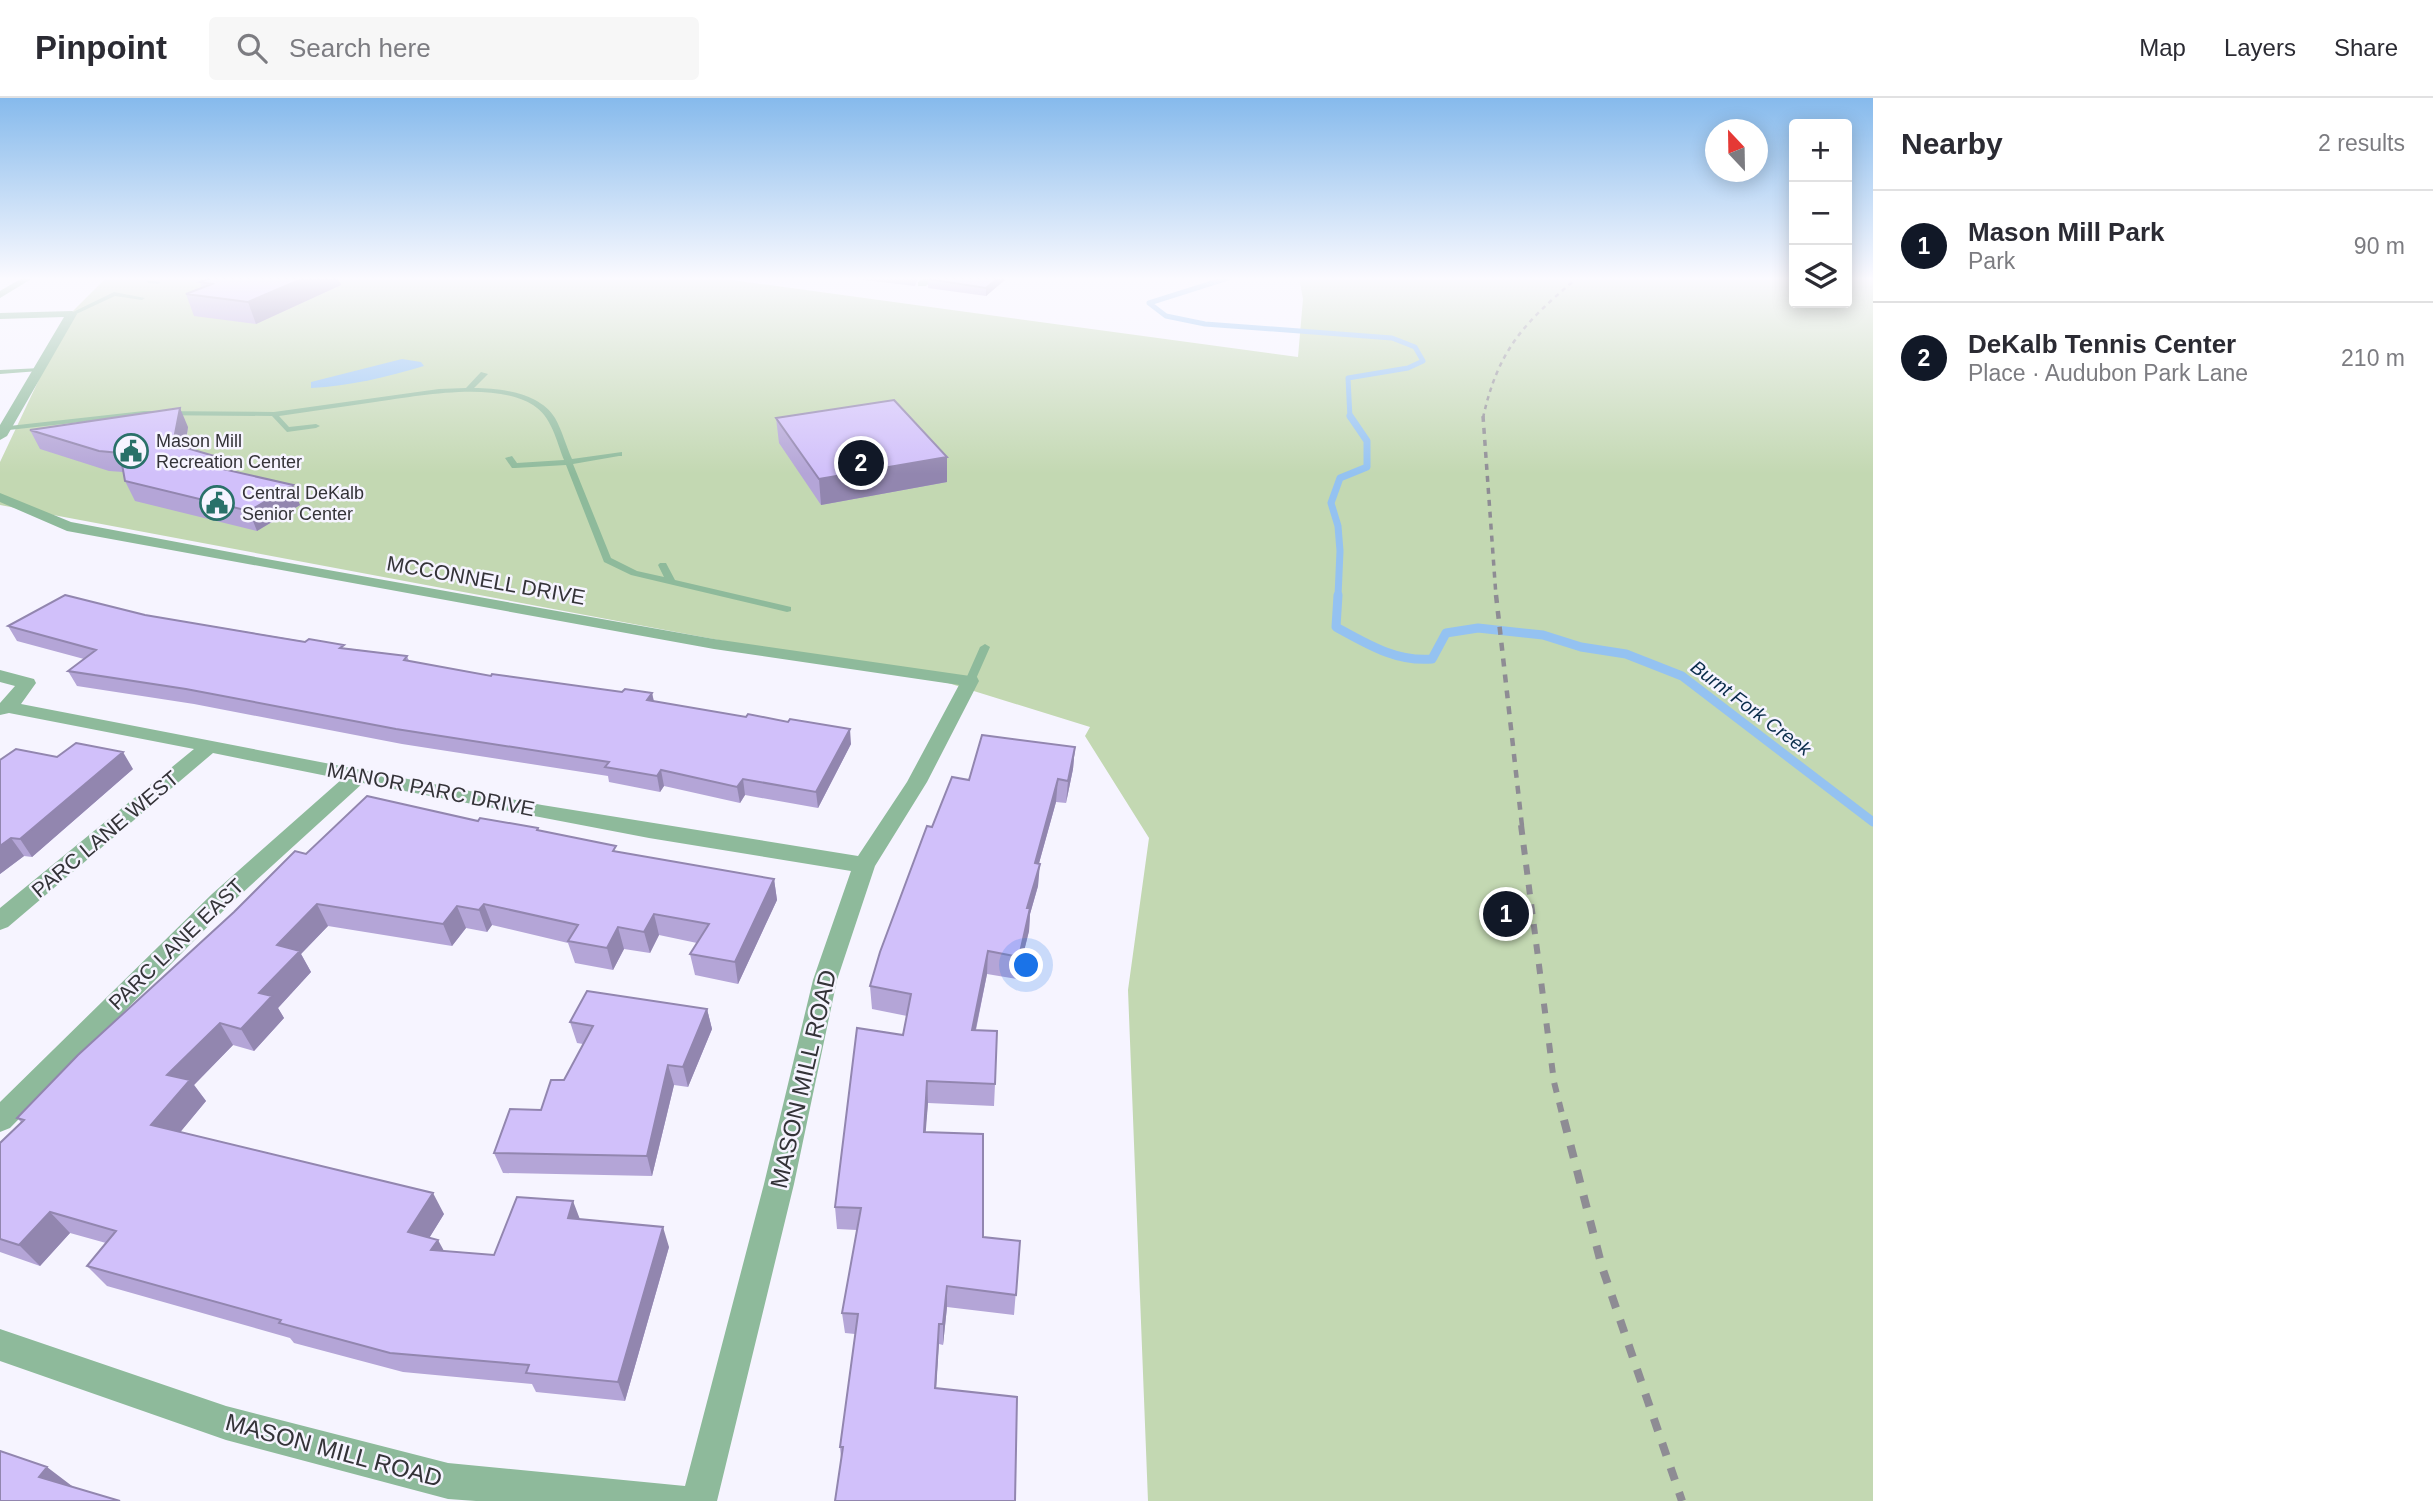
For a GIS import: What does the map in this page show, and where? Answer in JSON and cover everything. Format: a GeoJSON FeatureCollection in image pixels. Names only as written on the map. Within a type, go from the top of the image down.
{"type":"FeatureCollection","features":[{"type":"Feature","properties":{"kind":"street"},"geometry":{"type":"LineString","coordinates":[[1,431],[54,343]]}},
{"type":"Feature","properties":{"kind":"street","name":"MCCONNELL DRIVE"},"geometry":{"type":"LineString","coordinates":[[0,497],[67,526],[248,561],[714,644],[970,681]]}},
{"type":"Feature","properties":{"kind":"street"},"geometry":{"type":"LineString","coordinates":[[0,676],[27,682],[5,708]]}},
{"type":"Feature","properties":{"kind":"street","name":"MASON MILL ROAD"},"geometry":{"type":"LineString","coordinates":[[699,1501],[779,1184],[825,980],[864,864],[917,782],[970,681]]}},
{"type":"Feature","properties":{"kind":"street","name":"MANOR PARC DRIVE"},"geometry":{"type":"LineString","coordinates":[[5,708],[773,852],[864,864]]}},
{"type":"Feature","properties":{"kind":"street","name":"PARC LANE WEST"},"geometry":{"type":"LineString","coordinates":[[0,922],[209,746]]}},
{"type":"Feature","properties":{"kind":"street","name":"PARC LANE EAST"},"geometry":{"type":"LineString","coordinates":[[0,1120],[220,900],[359,775]]}},
{"type":"Feature","properties":{"kind":"street","name":"MASON MILL ROAD"},"geometry":{"type":"LineString","coordinates":[[0,1345],[226,1423],[448,1480],[679,1501]]}},
{"type":"Feature","properties":{"kind":"lane"},"geometry":{"type":"LineString","coordinates":[[0,372],[39,369]]}},
{"type":"Feature","properties":{"kind":"lane"},"geometry":{"type":"LineString","coordinates":[[467,391],[484,374]]}},
{"type":"Feature","properties":{"kind":"lane"},"geometry":{"type":"LineString","coordinates":[[1,431],[125,414],[274,414],[439,391],[486,390],[519,396],[536,404],[551,417],[607,559],[634,573],[787,608]]}},
{"type":"Feature","properties":{"kind":"lane"},"geometry":{"type":"LineString","coordinates":[[274,414],[287,430],[316,426]]}},
{"type":"Feature","properties":{"kind":"lane"},"geometry":{"type":"LineString","coordinates":[[509,458],[515,466],[569,462],[620,454]]}},
{"type":"Feature","properties":{"kind":"lane"},"geometry":{"type":"LineString","coordinates":[[663,565],[671,581]]}},
{"type":"Feature","properties":{"kind":"lane"},"geometry":{"type":"LineString","coordinates":[[970,681],[985,647]]}},
{"type":"Feature","properties":{"kind":"green space"},"geometry":{"type":"Polygon","coordinates":[[[56,343],[1199,343],[1298,357],[1299,343],[1873,343],[1873,1501],[1148,1501],[1128,990],[1149,838],[1085,736],[1090,727],[948,683],[0,505],[0,462],[56,343]]]}},
{"type":"Feature","properties":{"kind":"water"},"geometry":{"type":"Polygon","coordinates":[[[402,359],[421,362],[424,366],[368,380],[311,388],[311,382],[402,359]]]}},
{"type":"Feature","properties":{"kind":"building"},"geometry":{"type":"Polygon","coordinates":[[[894,400],[947,457],[819,479],[776,418],[894,400]]]}},
{"type":"Feature","properties":{"kind":"building"},"geometry":{"type":"Polygon","coordinates":[[[180,408],[173,444],[221,458],[205,465],[293,485],[249,511],[125,481],[120,453],[99,451],[30,430],[180,408]]]}},
{"type":"Feature","properties":{"kind":"building"},"geometry":{"type":"Polygon","coordinates":[[[65,595],[145,615],[305,642],[309,639],[344,645],[340,648],[407,656],[404,660],[491,676],[492,674],[622,692],[625,689],[652,693],[647,700],[746,717],[748,714],[850,729],[816,792],[743,779],[737,787],[661,770],[657,776],[605,767],[609,762],[396,729],[186,689],[68,671],[96,650],[8,626],[65,595]]]}},
{"type":"Feature","properties":{"kind":"building"},"geometry":{"type":"Polygon","coordinates":[[[982,735],[1075,747],[1068,781],[1058,779],[1035,863],[1040,864],[1027,908],[1030,908],[1019,957],[988,951],[972,1030],[997,1031],[995,1084],[927,1081],[924,1132],[983,1134],[983,1237],[1020,1241],[1016,1295],[947,1286],[943,1324],[939,1324],[935,1388],[1017,1397],[1015,1501],[835,1501],[858,1314],[842,1313],[861,1208],[835,1207],[857,1028],[903,1035],[911,994],[870,986],[927,826],[932,827],[952,777],[969,780],[982,735]]]}},
{"type":"Feature","properties":{"kind":"building"},"geometry":{"type":"Polygon","coordinates":[[[76,743],[123,752],[20,839],[11,838],[0,846],[0,760],[16,749],[57,757],[76,743]]]}},
{"type":"Feature","properties":{"kind":"building"},"geometry":{"type":"Polygon","coordinates":[[[367,796],[478,821],[480,818],[538,828],[537,830],[616,846],[613,851],[774,879],[735,962],[690,954],[709,924],[654,914],[644,932],[618,927],[607,948],[568,941],[578,925],[484,904],[479,910],[457,906],[443,924],[317,904],[277,945],[300,951],[259,993],[272,996],[241,1029],[220,1023],[167,1075],[190,1080],[151,1125],[433,1193],[408,1232],[438,1240],[431,1250],[494,1255],[517,1197],[573,1201],[568,1218],[663,1227],[618,1382],[526,1373],[529,1365],[390,1353],[87,1266],[116,1231],[50,1212],[19,1245],[0,1239],[0,1143],[24,1120],[17,1118],[78,1055],[234,912],[295,851],[306,854],[367,796]]]}},
{"type":"Feature","properties":{"kind":"building"},"geometry":{"type":"Polygon","coordinates":[[[587,991],[707,1009],[683,1067],[668,1065],[647,1156],[494,1153],[510,1109],[541,1110],[551,1080],[564,1080],[593,1026],[570,1022],[587,991]]]}},
{"type":"Feature","properties":{"kind":"building"},"geometry":{"type":"Polygon","coordinates":[[[0,1451],[47,1467],[39,1477],[120,1501],[0,1501],[0,1451]]]}},
{"type":"Feature","properties":{"kind":"waterway","name":"Burnt Fork Creek"},"geometry":{"type":"LineString","coordinates":[[1350,418],[1348,378],[1408,368],[1423,361],[1415,347],[1406,343]]}},
{"type":"Feature","properties":{"kind":"waterway","name":"Burnt Fork Creek"},"geometry":{"type":"LineString","coordinates":[[1338,596],[1340,551],[1338,526],[1331,503],[1340,478],[1367,467],[1367,441],[1350,416]]}},
{"type":"Feature","properties":{"kind":"waterway","name":"Burnt Fork Creek"},"geometry":{"type":"LineString","coordinates":[[1338,595],[1336,627],[1359,640],[1406,658],[1432,659],[1446,633],[1478,628],[1543,635],[1581,647],[1626,654],[1682,676],[1873,822]]}},
{"type":"Feature","properties":{"kind":"railway"},"geometry":{"type":"LineString","coordinates":[[1483,418],[1497,373],[1513,343]]}},
{"type":"Feature","properties":{"kind":"railway"},"geometry":{"type":"LineString","coordinates":[[1483,418],[1496,596]]}},
{"type":"Feature","properties":{"kind":"railway"},"geometry":{"type":"LineString","coordinates":[[1496,595],[1522,826]]}},
{"type":"Feature","properties":{"kind":"railway"},"geometry":{"type":"LineString","coordinates":[[1521,825],[1554,1082],[1564,1122]]}},
{"type":"Feature","properties":{"kind":"railway"},"geometry":{"type":"LineString","coordinates":[[1564,1120],[1602,1267],[1682,1501]]}},
{"type":"Feature","properties":{"kind":"place","name":"Mason Mill Recreation Center"},"geometry":{"type":"Point","coordinates":[131,451]}},
{"type":"Feature","properties":{"kind":"place","name":"DeKalb Tennis Center"},"geometry":{"type":"Point","coordinates":[861,463]}},
{"type":"Feature","properties":{"kind":"place","name":"Central DeKalb Senior Center"},"geometry":{"type":"Point","coordinates":[217,503]}},
{"type":"Feature","properties":{"kind":"place","name":"Mason Mill Park"},"geometry":{"type":"Point","coordinates":[1506,914]}}]}
